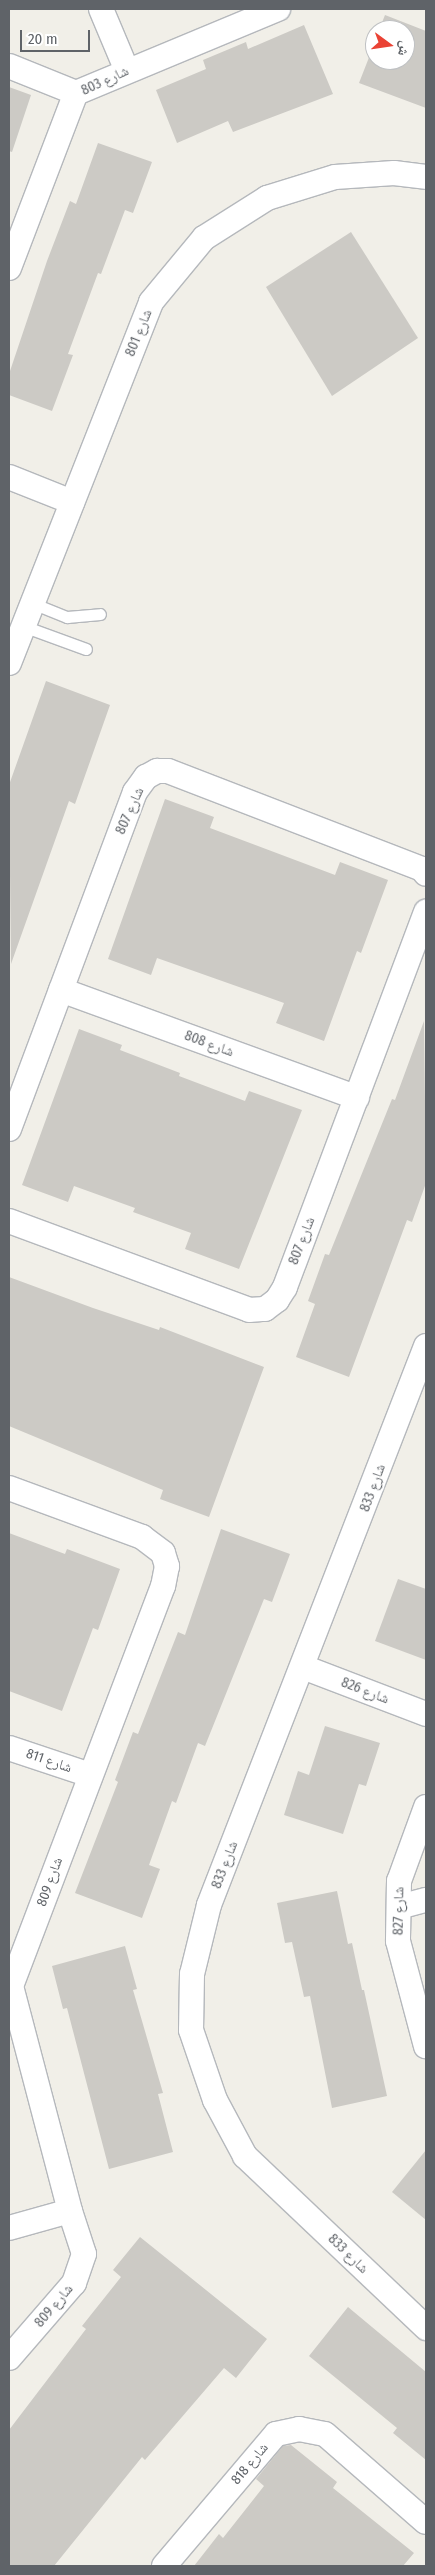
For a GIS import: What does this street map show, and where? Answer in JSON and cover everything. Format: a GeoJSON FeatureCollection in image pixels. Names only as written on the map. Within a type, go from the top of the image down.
{"type":"FeatureCollection","features":[{"type":"Feature","properties":{"kind":"street"},"geometry":{"type":"LineString","coordinates":[[101,9],[127,71]]}},
{"type":"Feature","properties":{"kind":"street","name":"شارع 803"},"geometry":{"type":"LineString","coordinates":[[9,268],[76,93],[278,9]]}},
{"type":"Feature","properties":{"kind":"street"},"geometry":{"type":"LineString","coordinates":[[9,66],[76,93]]}},
{"type":"Feature","properties":{"kind":"street","name":"شارع 801"},"geometry":{"type":"LineString","coordinates":[[9,663],[151,302],[204,238],[266,198],[335,177],[394,173],[426,177]]}},
{"type":"Feature","properties":{"kind":"street"},"geometry":{"type":"LineString","coordinates":[[9,477],[72,502]]}},
{"type":"Feature","properties":{"kind":"street","name":"شارع 807"},"geometry":{"type":"LineString","coordinates":[[9,1129],[135,792],[146,777],[157,771],[168,771],[422,870],[426,874]]}},
{"type":"Feature","properties":{"kind":"street","name":"شارع 807"},"geometry":{"type":"LineString","coordinates":[[9,1221],[249,1310],[265,1309],[277,1300],[285,1287],[426,912]]}},
{"type":"Feature","properties":{"kind":"street","name":"شارع 808"},"geometry":{"type":"LineString","coordinates":[[61,990],[357,1098]]}},
{"type":"Feature","properties":{"kind":"street","name":"شارع 833"},"geometry":{"type":"LineString","coordinates":[[426,1346],[303,1667],[209,1905],[192,1974],[191,2030],[215,2100],[245,2156],[426,2328]]}},
{"type":"Feature","properties":{"kind":"street","name":"شارع 809"},"geometry":{"type":"LineString","coordinates":[[9,1488],[142,1537],[163,1553],[168,1566],[163,1586],[10,1986],[70,2211],[84,2254],[74,2284],[9,2358]]}},
{"type":"Feature","properties":{"kind":"street","name":"شارع 826"},"geometry":{"type":"LineString","coordinates":[[303,1667],[426,1714]]}},
{"type":"Feature","properties":{"kind":"street","name":"شارع 811"},"geometry":{"type":"LineString","coordinates":[[9,1748],[90,1775]]}},
{"type":"Feature","properties":{"kind":"street","name":"شارع 827"},"geometry":{"type":"LineString","coordinates":[[426,1807],[399,1881],[398,1941],[426,2046]]}},
{"type":"Feature","properties":{"kind":"street"},"geometry":{"type":"LineString","coordinates":[[399,1907],[426,1900]]}},
{"type":"Feature","properties":{"kind":"street"},"geometry":{"type":"LineString","coordinates":[[9,2228],[70,2211]]}},
{"type":"Feature","properties":{"kind":"street","name":"شارع 818"},"geometry":{"type":"LineString","coordinates":[[164,2566],[276,2434],[299,2429],[325,2434],[426,2522]]}},
{"type":"Feature","properties":{"kind":"lane"},"geometry":{"type":"LineString","coordinates":[[32,603],[67,617],[100,614]]}},
{"type":"Feature","properties":{"kind":"lane"},"geometry":{"type":"LineString","coordinates":[[23,626],[86,649]]}},
{"type":"Feature","properties":{"kind":"building"},"geometry":{"type":"Polygon","coordinates":[[[385,15],[398,20],[383,20],[385,15]]]}},
{"type":"Feature","properties":{"kind":"building"},"geometry":{"type":"Polygon","coordinates":[[[304,25],[333,94],[233,132],[228,121],[177,143],[156,90],[206,69],[203,60],[246,42],[248,49],[304,25]]]}},
{"type":"Feature","properties":{"kind":"building"},"geometry":{"type":"Polygon","coordinates":[[[415,27],[426,31],[426,108],[359,83],[365,68],[365,70],[415,70],[415,27]]]}},
{"type":"Feature","properties":{"kind":"building"},"geometry":{"type":"Polygon","coordinates":[[[9,87],[31,95],[12,152],[9,151],[9,87]]]}},
{"type":"Feature","properties":{"kind":"building"},"geometry":{"type":"Polygon","coordinates":[[[98,143],[152,162],[133,213],[125,210],[101,274],[98,273],[68,354],[73,355],[52,411],[9,395],[9,374],[47,261],[70,201],[76,204],[98,143]]]}},
{"type":"Feature","properties":{"kind":"building"},"geometry":{"type":"Polygon","coordinates":[[[351,232],[418,338],[332,396],[266,287],[351,232]]]}},
{"type":"Feature","properties":{"kind":"building"},"geometry":{"type":"Polygon","coordinates":[[[46,681],[110,705],[75,804],[69,801],[11,964],[9,785],[46,681]]]}},
{"type":"Feature","properties":{"kind":"building"},"geometry":{"type":"Polygon","coordinates":[[[165,799],[214,817],[210,828],[335,875],[340,862],[388,880],[361,953],[357,951],[324,1041],[276,1023],[284,1003],[157,958],[151,975],[108,959],[165,799]]]}},
{"type":"Feature","properties":{"kind":"building"},"geometry":{"type":"Polygon","coordinates":[[[424,1021],[426,1183],[412,1222],[407,1220],[349,1377],[296,1357],[315,1304],[308,1301],[325,1254],[329,1255],[392,1099],[395,1100],[424,1021]]]}},
{"type":"Feature","properties":{"kind":"building"},"geometry":{"type":"Polygon","coordinates":[[[79,1029],[122,1045],[120,1050],[180,1073],[179,1076],[245,1101],[249,1091],[302,1110],[239,1269],[185,1249],[191,1233],[133,1212],[135,1208],[74,1186],[68,1202],[22,1185],[79,1029]]]}},
{"type":"Feature","properties":{"kind":"building"},"geometry":{"type":"Polygon","coordinates":[[[9,1277],[159,1330],[160,1327],[264,1367],[209,1517],[160,1499],[163,1490],[9,1426],[9,1277]]]}},
{"type":"Feature","properties":{"kind":"building"},"geometry":{"type":"Polygon","coordinates":[[[221,1529],[290,1554],[272,1602],[264,1599],[205,1746],[198,1743],[176,1803],[172,1801],[149,1865],[160,1869],[142,1918],[75,1893],[118,1782],[115,1780],[133,1732],[138,1734],[178,1632],[185,1635],[221,1529]]]}},
{"type":"Feature","properties":{"kind":"building"},"geometry":{"type":"Polygon","coordinates":[[[9,1533],[65,1554],[67,1549],[120,1569],[98,1630],[93,1628],[62,1711],[9,1691],[9,1533]]]}},
{"type":"Feature","properties":{"kind":"building"},"geometry":{"type":"Polygon","coordinates":[[[398,1579],[426,1589],[426,1660],[375,1641],[398,1579]]]}},
{"type":"Feature","properties":{"kind":"building"},"geometry":{"type":"Polygon","coordinates":[[[325,1726],[380,1743],[366,1786],[359,1784],[343,1834],[284,1815],[298,1771],[309,1775],[325,1726]]]}},
{"type":"Feature","properties":{"kind":"building"},"geometry":{"type":"Polygon","coordinates":[[[337,1891],[348,1944],[352,1943],[362,1990],[364,1990],[387,2096],[332,2108],[310,1996],[304,1997],[292,1942],[285,1943],[277,1903],[337,1891]]]}},
{"type":"Feature","properties":{"kind":"building"},"geometry":{"type":"Polygon","coordinates":[[[125,1946],[137,1989],[133,1990],[163,2093],[158,2094],[173,2152],[109,2169],[67,2008],[63,2009],[52,1966],[125,1946]]]}},
{"type":"Feature","properties":{"kind":"building"},"geometry":{"type":"Polygon","coordinates":[[[426,2150],[426,2220],[392,2192],[426,2150]]]}},
{"type":"Feature","properties":{"kind":"building"},"geometry":{"type":"Polygon","coordinates":[[[140,2237],[267,2339],[236,2378],[224,2368],[145,2460],[142,2457],[54,2566],[9,2566],[9,2430],[86,2329],[82,2326],[121,2277],[113,2270],[140,2237]]]}},
{"type":"Feature","properties":{"kind":"building"},"geometry":{"type":"Polygon","coordinates":[[[348,2307],[426,2372],[426,2460],[393,2433],[397,2428],[309,2356],[348,2307]]]}},
{"type":"Feature","properties":{"kind":"building"},"geometry":{"type":"Polygon","coordinates":[[[291,2445],[337,2482],[333,2488],[414,2553],[403,2566],[194,2566],[219,2534],[223,2538],[264,2486],[256,2479],[283,2446],[291,2445]]]}}]}
